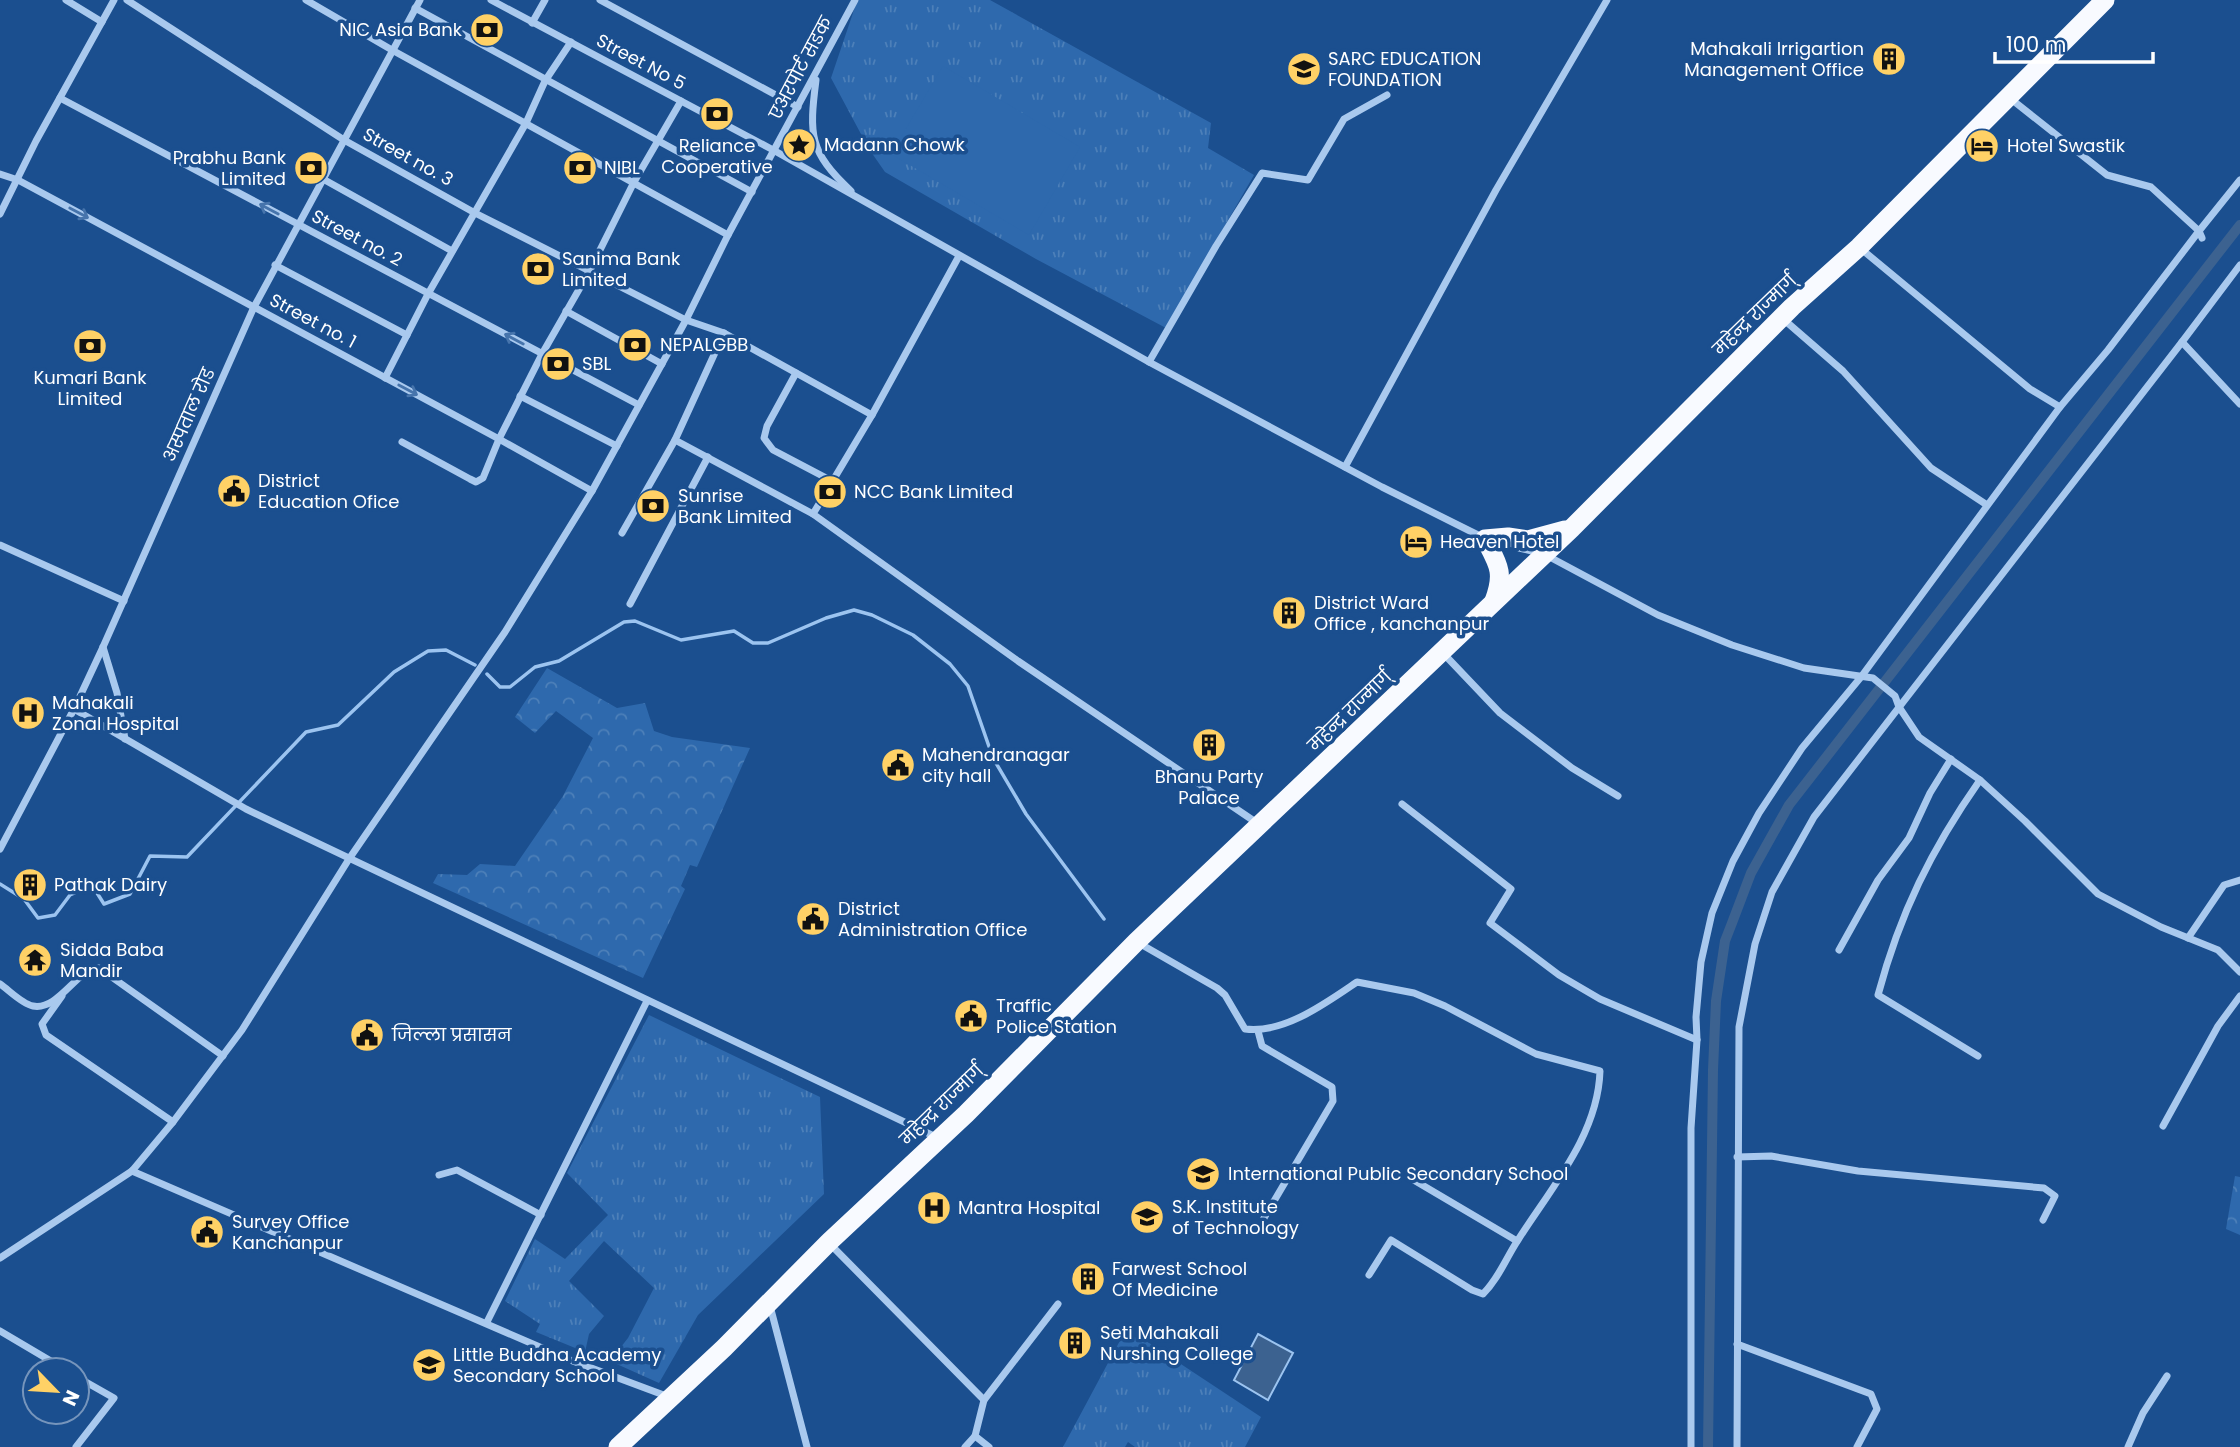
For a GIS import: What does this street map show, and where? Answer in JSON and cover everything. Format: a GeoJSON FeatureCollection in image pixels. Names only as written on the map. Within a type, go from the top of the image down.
{"type":"FeatureCollection","features":[{"type":"Feature","properties":{"kind":"highway","name":"महेन्द्र राज्मार्ग्"},"geometry":{"type":"LineString","coordinates":[[618,1447],[724,1348],[829,1242],[966,1114],[1136,942],[1492,605],[1781,318],[1859,247],[2105,0]]}},
{"type":"Feature","properties":{"kind":"highway"},"geometry":{"type":"LineString","coordinates":[[1492,605],[1500,585],[1501,570],[1485,539],[1508,537],[1528,540],[1572,527]]}},
{"type":"Feature","properties":{"kind":"street"},"geometry":{"type":"LineString","coordinates":[[66,0],[102,22]]}},
{"type":"Feature","properties":{"kind":"street"},"geometry":{"type":"LineString","coordinates":[[0,214],[114,0]]}},
{"type":"Feature","properties":{"kind":"street","name":"Street no. 3"},"geometry":{"type":"LineString","coordinates":[[127,0],[344,140],[475,213],[686,320],[724,333],[872,415]]}},
{"type":"Feature","properties":{"kind":"street"},"geometry":{"type":"LineString","coordinates":[[306,0],[728,235]]}},
{"type":"Feature","properties":{"kind":"street","name":"अस्पताल रोड"},"geometry":{"type":"LineString","coordinates":[[0,849],[74,709],[254,307],[419,0]]}},
{"type":"Feature","properties":{"kind":"street","name":"Street No 5"},"geometry":{"type":"LineString","coordinates":[[491,0],[775,151],[861,200]]}},
{"type":"Feature","properties":{"kind":"street"},"geometry":{"type":"LineString","coordinates":[[532,23],[545,0]]}},
{"type":"Feature","properties":{"kind":"street"},"geometry":{"type":"LineString","coordinates":[[600,0],[799,107]]}},
{"type":"Feature","properties":{"kind":"street","name":"एअरपोर्ट सडक"},"geometry":{"type":"LineString","coordinates":[[0,1258],[132,1171],[173,1122],[242,1030],[349,859],[505,632],[592,491],[686,320],[728,235],[855,0]]}},
{"type":"Feature","properties":{"kind":"street"},"geometry":{"type":"LineString","coordinates":[[1345,467],[1496,190],[1607,0]]}},
{"type":"Feature","properties":{"kind":"street"},"geometry":{"type":"LineString","coordinates":[[415,8],[752,192]]}},
{"type":"Feature","properties":{"kind":"street"},"geometry":{"type":"LineString","coordinates":[[385,378],[428,293],[526,123],[545,81],[571,42]]}},
{"type":"Feature","properties":{"kind":"street"},"geometry":{"type":"LineString","coordinates":[[817,72],[812,126],[814,140],[828,170],[861,200],[1149,362],[1485,539],[1544,554],[1658,615],[1732,645],[1804,668],[1873,678],[1895,696],[1899,707],[1919,737],[1980,780],[2098,894],[2161,928],[2218,950],[2240,972]]}},
{"type":"Feature","properties":{"kind":"street"},"geometry":{"type":"LineString","coordinates":[[1149,362],[1262,173],[1308,180],[1344,119],[1387,95]]}},
{"type":"Feature","properties":{"kind":"street"},"geometry":{"type":"LineString","coordinates":[[2007,96],[2107,175],[2151,187],[2200,234]]}},
{"type":"Feature","properties":{"kind":"street","name":"Street no. 2"},"geometry":{"type":"LineString","coordinates":[[60,98],[639,405]]}},
{"type":"Feature","properties":{"kind":"street"},"geometry":{"type":"LineString","coordinates":[[402,442],[476,482],[483,478],[499,439],[542,354],[589,272],[634,182],[681,101]]}},
{"type":"Feature","properties":{"kind":"street","name":"Street no. 1"},"geometry":{"type":"LineString","coordinates":[[0,174],[19,180],[592,491]]}},
{"type":"Feature","properties":{"kind":"street"},"geometry":{"type":"LineString","coordinates":[[323,179],[452,251]]}},
{"type":"Feature","properties":{"kind":"street"},"geometry":{"type":"LineString","coordinates":[[1691,1447],[1691,1128],[1698,1040],[1696,1017],[1701,962],[1712,913],[1733,861],[1759,813],[1802,748],[1861,677],[2060,407],[2200,234],[2240,180]]}},
{"type":"Feature","properties":{"kind":"street"},"geometry":{"type":"LineString","coordinates":[[1859,247],[2030,389],[2060,407]]}},
{"type":"Feature","properties":{"kind":"street"},"geometry":{"type":"LineString","coordinates":[[813,514],[872,415],[960,256]]}},
{"type":"Feature","properties":{"kind":"street"},"geometry":{"type":"LineString","coordinates":[[275,265],[407,335]]}},
{"type":"Feature","properties":{"kind":"street"},"geometry":{"type":"LineString","coordinates":[[1737,1447],[1739,1027],[1755,944],[1772,892],[1814,817],[2240,265]]}},
{"type":"Feature","properties":{"kind":"street"},"geometry":{"type":"LineString","coordinates":[[566,311],[662,364]]}},
{"type":"Feature","properties":{"kind":"street"},"geometry":{"type":"LineString","coordinates":[[1781,318],[1843,371],[1931,468],[1987,505]]}},
{"type":"Feature","properties":{"kind":"street"},"geometry":{"type":"LineString","coordinates":[[622,533],[675,440],[724,333]]}},
{"type":"Feature","properties":{"kind":"street"},"geometry":{"type":"LineString","coordinates":[[2182,342],[2240,404]]}},
{"type":"Feature","properties":{"kind":"street"},"geometry":{"type":"LineString","coordinates":[[796,373],[767,426],[764,438],[774,450],[832,481]]}},
{"type":"Feature","properties":{"kind":"street"},"geometry":{"type":"LineString","coordinates":[[520,396],[617,446]]}},
{"type":"Feature","properties":{"kind":"street"},"geometry":{"type":"LineString","coordinates":[[675,440],[813,514],[1018,662],[1261,825]]}},
{"type":"Feature","properties":{"kind":"street"},"geometry":{"type":"LineString","coordinates":[[630,604],[708,457]]}},
{"type":"Feature","properties":{"kind":"street"},"geometry":{"type":"LineString","coordinates":[[0,545],[124,601]]}},
{"type":"Feature","properties":{"kind":"street"},"geometry":{"type":"LineString","coordinates":[[103,647],[117,693],[125,738]]}},
{"type":"Feature","properties":{"kind":"street"},"geometry":{"type":"LineString","coordinates":[[1441,652],[1500,713],[1572,768],[1618,796]]}},
{"type":"Feature","properties":{"kind":"street"},"geometry":{"type":"LineString","coordinates":[[74,709],[246,809],[938,1138]]}},
{"type":"Feature","properties":{"kind":"street"},"geometry":{"type":"LineString","coordinates":[[1839,950],[1878,880],[1909,838],[1930,793],[1951,759]]}},
{"type":"Feature","properties":{"kind":"street"},"geometry":{"type":"LineString","coordinates":[[1978,1056],[1878,995],[1891,948],[1914,892],[1949,825],[1980,780]]}},
{"type":"Feature","properties":{"kind":"street"},"geometry":{"type":"LineString","coordinates":[[1402,804],[1511,889],[1490,923],[1559,975],[1600,999],[1698,1040]]}},
{"type":"Feature","properties":{"kind":"street"},"geometry":{"type":"LineString","coordinates":[[2188,938],[2224,885],[2240,880]]}},
{"type":"Feature","properties":{"kind":"street"},"geometry":{"type":"LineString","coordinates":[[1136,942],[1217,988],[1225,995],[1245,1029],[1258,1031],[1307,1015],[1357,982],[1414,993],[1445,1006],[1536,1054],[1600,1071],[1599,1091],[1573,1159],[1517,1241],[1495,1282],[1483,1294],[1472,1290],[1391,1240],[1369,1275]]}},
{"type":"Feature","properties":{"kind":"street"},"geometry":{"type":"LineString","coordinates":[[173,1122],[46,1035],[43,1024],[62,996],[86,971],[99,968],[223,1056]]}},
{"type":"Feature","properties":{"kind":"street"},"geometry":{"type":"LineString","coordinates":[[0,984],[30,1005],[38,1006],[62,996]]}},
{"type":"Feature","properties":{"kind":"street"},"geometry":{"type":"LineString","coordinates":[[2162,1126],[2218,1026],[2240,996]]}},
{"type":"Feature","properties":{"kind":"street"},"geometry":{"type":"LineString","coordinates":[[487,1322],[647,1001]]}},
{"type":"Feature","properties":{"kind":"street"},"geometry":{"type":"LineString","coordinates":[[1258,1031],[1262,1046],[1332,1087],[1333,1101],[1264,1218]]}},
{"type":"Feature","properties":{"kind":"street"},"geometry":{"type":"LineString","coordinates":[[1737,1157],[1771,1156],[1858,1171],[2044,1188],[2055,1196],[2043,1220]]}},
{"type":"Feature","properties":{"kind":"street"},"geometry":{"type":"LineString","coordinates":[[439,1175],[457,1170],[541,1215]]}},
{"type":"Feature","properties":{"kind":"street"},"geometry":{"type":"LineString","coordinates":[[132,1171],[570,1360],[669,1397]]}},
{"type":"Feature","properties":{"kind":"street"},"geometry":{"type":"LineString","coordinates":[[1412,1179],[1517,1241]]}},
{"type":"Feature","properties":{"kind":"street"},"geometry":{"type":"LineString","coordinates":[[829,1242],[984,1400]]}},
{"type":"Feature","properties":{"kind":"street"},"geometry":{"type":"LineString","coordinates":[[769,1302],[807,1447]]}},
{"type":"Feature","properties":{"kind":"street"},"geometry":{"type":"LineString","coordinates":[[965,1447],[975,1436],[984,1400],[1058,1304]]}},
{"type":"Feature","properties":{"kind":"street"},"geometry":{"type":"LineString","coordinates":[[1,1336],[39,1356]]}},
{"type":"Feature","properties":{"kind":"street"},"geometry":{"type":"LineString","coordinates":[[1737,1344],[1871,1394],[1877,1409],[1857,1447]]}},
{"type":"Feature","properties":{"kind":"street"},"geometry":{"type":"LineString","coordinates":[[2128,1447],[2143,1413],[2167,1376]]}},
{"type":"Feature","properties":{"kind":"street"},"geometry":{"type":"LineString","coordinates":[[76,1447],[114,1398],[91,1385]]}},
{"type":"Feature","properties":{"kind":"street"},"geometry":{"type":"LineString","coordinates":[[975,1436],[989,1447]]}},
{"type":"Feature","properties":{"kind":"green space"},"geometry":{"type":"Polygon","coordinates":[[[859,0],[990,0],[1211,123],[1208,148],[1254,175],[1166,328],[1036,259],[885,172],[869,149],[831,78],[859,0]]]}},
{"type":"Feature","properties":{"kind":"green space"},"geometry":{"type":"Polygon","coordinates":[[[943,66],[1080,147],[1029,235],[891,154],[943,66]]]}},
{"type":"Feature","properties":{"kind":"green space"},"geometry":{"type":"Polygon","coordinates":[[[547,668],[617,708],[645,703],[654,731],[672,737],[750,748],[697,867],[690,865],[681,886],[685,889],[643,978],[433,883],[438,874],[467,875],[480,864],[515,866],[563,796],[593,738],[556,711],[535,733],[515,717],[547,668]]]}},
{"type":"Feature","properties":{"kind":"green space"},"geometry":{"type":"Polygon","coordinates":[[[649,1015],[820,1097],[824,1194],[698,1315],[659,1383],[610,1361],[628,1338],[654,1288],[604,1241],[569,1281],[604,1316],[589,1334],[585,1352],[536,1332],[540,1324],[505,1301],[535,1239],[565,1259],[608,1215],[567,1173],[649,1015]]]}},
{"type":"Feature","properties":{"kind":"green space"},"geometry":{"type":"Polygon","coordinates":[[[2235,1176],[2240,1177],[2240,1235],[2226,1229],[2235,1176]]]}},
{"type":"Feature","properties":{"kind":"green space"},"geometry":{"type":"Polygon","coordinates":[[[1123,1335],[1143,1339],[1261,1417],[1245,1447],[1135,1447],[1128,1442],[1125,1447],[1063,1447],[1123,1335]]]}},
{"type":"Feature","properties":{"kind":"shaded area"},"geometry":{"type":"Polygon","coordinates":[[[1258,1334],[1293,1353],[1268,1400],[1234,1380],[1258,1334]]]}},
{"type":"Feature","properties":{"kind":"waterway"},"geometry":{"type":"LineString","coordinates":[[1708,1447],[1716,1001],[1725,941],[1751,873],[1789,805],[2240,225]]}},
{"type":"Feature","properties":{"kind":"waterway"},"geometry":{"type":"LineString","coordinates":[[487,674],[500,687],[510,687],[535,667],[559,661],[624,622],[635,621],[681,640],[734,631],[753,643],[768,643],[826,618],[854,610],[872,615],[913,635],[950,664],[968,686],[993,758],[1026,814],[1104,919]]}},
{"type":"Feature","properties":{"kind":"waterway"},"geometry":{"type":"LineString","coordinates":[[0,884],[24,899],[38,918],[55,915],[70,895],[92,885],[104,904],[130,894],[150,856],[187,857],[306,732],[338,725],[394,672],[428,651],[446,650],[475,665]]}},
{"type":"Feature","properties":{"kind":"place","name":"NIC Asia Bank"},"geometry":{"type":"Point","coordinates":[487,30]}},
{"type":"Feature","properties":{"kind":"place","name":"Mahakali Irrigartion Management Office"},"geometry":{"type":"Point","coordinates":[1889,59]}},
{"type":"Feature","properties":{"kind":"place","name":"SARC EDUCATION FOUNDATION"},"geometry":{"type":"Point","coordinates":[1304,69]}},
{"type":"Feature","properties":{"kind":"place","name":"Reliance Cooperative"},"geometry":{"type":"Point","coordinates":[717,114]}},
{"type":"Feature","properties":{"kind":"place","name":"Madann Chowk"},"geometry":{"type":"Point","coordinates":[799,145]}},
{"type":"Feature","properties":{"kind":"place","name":"Hotel Swastik"},"geometry":{"type":"Point","coordinates":[1982,146]}},
{"type":"Feature","properties":{"kind":"place","name":"Prabhu Bank Limited"},"geometry":{"type":"Point","coordinates":[311,168]}},
{"type":"Feature","properties":{"kind":"place","name":"NIBL"},"geometry":{"type":"Point","coordinates":[580,168]}},
{"type":"Feature","properties":{"kind":"place","name":"Sanima Bank Limited"},"geometry":{"type":"Point","coordinates":[538,269]}},
{"type":"Feature","properties":{"kind":"place","name":"NEPALGBB"},"geometry":{"type":"Point","coordinates":[635,345]}},
{"type":"Feature","properties":{"kind":"place","name":"Kumari Bank Limited"},"geometry":{"type":"Point","coordinates":[90,346]}},
{"type":"Feature","properties":{"kind":"place","name":"SBL"},"geometry":{"type":"Point","coordinates":[558,364]}},
{"type":"Feature","properties":{"kind":"place","name":"District Education Ofice"},"geometry":{"type":"Point","coordinates":[234,491]}},
{"type":"Feature","properties":{"kind":"place","name":"NCC Bank Limited"},"geometry":{"type":"Point","coordinates":[830,492]}},
{"type":"Feature","properties":{"kind":"place","name":"Sunrise Bank Limited"},"geometry":{"type":"Point","coordinates":[653,506]}},
{"type":"Feature","properties":{"kind":"place","name":"Heaven Hotel"},"geometry":{"type":"Point","coordinates":[1416,542]}},
{"type":"Feature","properties":{"kind":"place","name":"District Ward Office , kanchanpur"},"geometry":{"type":"Point","coordinates":[1289,613]}},
{"type":"Feature","properties":{"kind":"place","name":"Mahakali Zonal Hospital"},"geometry":{"type":"Point","coordinates":[28,713]}},
{"type":"Feature","properties":{"kind":"place","name":"Bhanu Party Palace"},"geometry":{"type":"Point","coordinates":[1209,745]}},
{"type":"Feature","properties":{"kind":"place","name":"Mahendranagar city hall"},"geometry":{"type":"Point","coordinates":[898,765]}},
{"type":"Feature","properties":{"kind":"place","name":"Pathak Dairy"},"geometry":{"type":"Point","coordinates":[30,885]}},
{"type":"Feature","properties":{"kind":"place","name":"District Administration Office"},"geometry":{"type":"Point","coordinates":[813,919]}},
{"type":"Feature","properties":{"kind":"place","name":"Sidda Baba Mandir"},"geometry":{"type":"Point","coordinates":[35,960]}},
{"type":"Feature","properties":{"kind":"place","name":"Traffic Police Station"},"geometry":{"type":"Point","coordinates":[971,1016]}},
{"type":"Feature","properties":{"kind":"place","name":"जिल्ला प्रसासन"},"geometry":{"type":"Point","coordinates":[367,1035]}},
{"type":"Feature","properties":{"kind":"place","name":"International Public Secondary School"},"geometry":{"type":"Point","coordinates":[1203,1174]}},
{"type":"Feature","properties":{"kind":"place","name":"Mantra Hospital"},"geometry":{"type":"Point","coordinates":[934,1208]}},
{"type":"Feature","properties":{"kind":"place","name":"S.K. Institute of Technology"},"geometry":{"type":"Point","coordinates":[1147,1217]}},
{"type":"Feature","properties":{"kind":"place","name":"Survey Office Kanchanpur"},"geometry":{"type":"Point","coordinates":[207,1232]}},
{"type":"Feature","properties":{"kind":"place","name":"Farwest School Of Medicine"},"geometry":{"type":"Point","coordinates":[1088,1279]}},
{"type":"Feature","properties":{"kind":"place","name":"Seti Mahakali Nurshing College"},"geometry":{"type":"Point","coordinates":[1075,1343]}},
{"type":"Feature","properties":{"kind":"place","name":"Little Buddha Academy Secondary School"},"geometry":{"type":"Point","coordinates":[429,1365]}}]}
